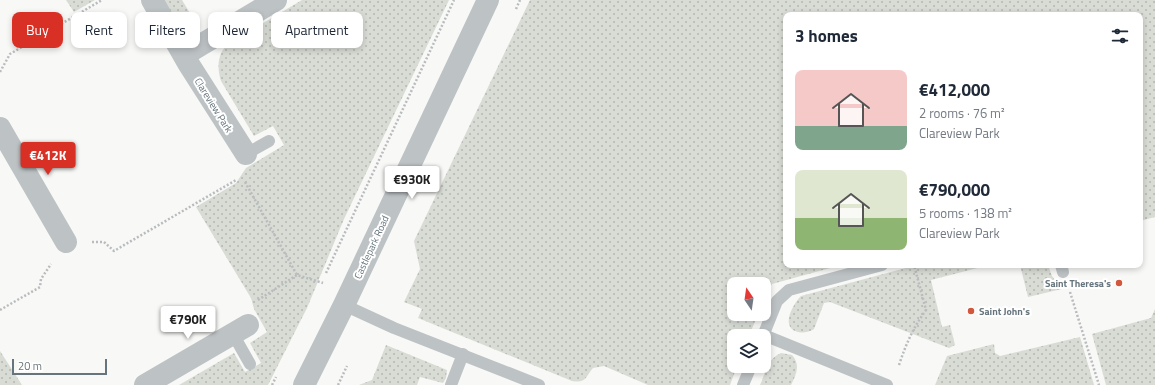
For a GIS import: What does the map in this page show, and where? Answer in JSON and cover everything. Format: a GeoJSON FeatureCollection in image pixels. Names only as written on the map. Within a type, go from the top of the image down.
{"type":"FeatureCollection","features":[{"type":"Feature","properties":{"kind":"street","name":"Clareview Park"},"geometry":{"type":"LineString","coordinates":[[152,0],[184,55],[246,154]]}},
{"type":"Feature","properties":{"kind":"street"},"geometry":{"type":"LineString","coordinates":[[184,55],[276,0]]}},
{"type":"Feature","properties":{"kind":"street","name":"Castlepark Road"},"geometry":{"type":"LineString","coordinates":[[304,385],[347,298],[488,0]]}},
{"type":"Feature","properties":{"kind":"street"},"geometry":{"type":"LineString","coordinates":[[0,128],[66,242]]}},
{"type":"Feature","properties":{"kind":"street"},"geometry":{"type":"LineString","coordinates":[[145,385],[241,330]]}},
{"type":"Feature","properties":{"kind":"lane"},"geometry":{"type":"LineString","coordinates":[[246,154],[269,141]]}},
{"type":"Feature","properties":{"kind":"lane"},"geometry":{"type":"LineString","coordinates":[[765,329],[777,301],[789,290],[871,268]]}},
{"type":"Feature","properties":{"kind":"lane"},"geometry":{"type":"LineString","coordinates":[[347,298],[394,328],[539,385]]}},
{"type":"Feature","properties":{"kind":"lane"},"geometry":{"type":"LineString","coordinates":[[241,330],[250,364]]}},
{"type":"Feature","properties":{"kind":"lane"},"geometry":{"type":"LineString","coordinates":[[771,338],[887,385]]}},
{"type":"Feature","properties":{"kind":"lane"},"geometry":{"type":"LineString","coordinates":[[451,385],[463,354]]}},
{"type":"Feature","properties":{"kind":"lane"},"geometry":{"type":"LineString","coordinates":[[744,385],[748,373]]}},
{"type":"Feature","properties":{"kind":"path"},"geometry":{"type":"LineString","coordinates":[[0,72],[10,54],[102,0]]}},
{"type":"Feature","properties":{"kind":"path"},"geometry":{"type":"LineString","coordinates":[[319,289],[340,241],[454,0]]}},
{"type":"Feature","properties":{"kind":"path"},"geometry":{"type":"LineString","coordinates":[[0,310],[40,287],[41,279],[66,242],[104,242],[114,251],[242,176],[297,275],[322,283],[347,298]]}},
{"type":"Feature","properties":{"kind":"path"},"geometry":{"type":"LineString","coordinates":[[897,371],[913,329],[926,310],[915,268]]}},
{"type":"Feature","properties":{"kind":"path"},"geometry":{"type":"LineString","coordinates":[[1062,268],[1099,385]]}},
{"type":"Feature","properties":{"kind":"path"},"geometry":{"type":"LineString","coordinates":[[241,330],[246,308],[297,275]]}},
{"type":"Feature","properties":{"kind":"path"},"geometry":{"type":"LineString","coordinates":[[272,385],[278,373]]}},
{"type":"Feature","properties":{"kind":"shaded area"},"geometry":{"type":"Polygon","coordinates":[[[66,0],[95,0],[74,12],[66,0]]]}},
{"type":"Feature","properties":{"kind":"shaded area"},"geometry":{"type":"Polygon","coordinates":[[[163,0],[182,0],[189,12],[170,12],[163,0]]]}},
{"type":"Feature","properties":{"kind":"shaded area"},"geometry":{"type":"Polygon","coordinates":[[[302,0],[449,0],[344,219],[307,308],[268,385],[179,385],[234,353],[245,372],[261,363],[250,343],[267,332],[254,309],[251,298],[196,207],[236,183],[246,168],[284,145],[273,126],[254,136],[221,81],[219,61],[224,48],[263,48],[263,23],[271,18],[271,48],[363,48],[363,12],[282,12],[302,0]]]}},
{"type":"Feature","properties":{"kind":"shaded area"},"geometry":{"type":"Polygon","coordinates":[[[530,0],[1155,0],[1155,217],[1143,220],[1143,12],[783,12],[783,268],[830,268],[772,284],[771,286],[771,277],[727,277],[727,321],[755,321],[752,329],[727,329],[727,373],[734,373],[730,385],[648,385],[604,366],[593,368],[583,380],[572,381],[418,318],[422,309],[404,302],[420,269],[414,241],[530,0]]]}},
{"type":"Feature","properties":{"kind":"shaded area"},"geometry":{"type":"Polygon","coordinates":[[[906,268],[977,268],[931,280],[942,327],[950,325],[955,345],[949,348],[830,302],[824,303],[814,329],[806,332],[797,332],[790,327],[789,318],[795,303],[801,296],[906,268]]]}},
{"type":"Feature","properties":{"kind":"shaded area"},"geometry":{"type":"Polygon","coordinates":[[[1021,268],[1049,268],[1057,283],[1066,288],[1028,297],[1021,268]]]}},
{"type":"Feature","properties":{"kind":"shaded area"},"geometry":{"type":"Polygon","coordinates":[[[1155,309],[1155,385],[1106,385],[1092,334],[1151,318],[1155,309]]]}},
{"type":"Feature","properties":{"kind":"shaded area"},"geometry":{"type":"Polygon","coordinates":[[[1080,337],[1094,385],[935,385],[947,356],[994,344],[995,353],[1000,356],[1080,337]]]}},
{"type":"Feature","properties":{"kind":"shaded area"},"geometry":{"type":"Polygon","coordinates":[[[386,345],[447,370],[446,378],[443,383],[420,377],[417,385],[359,385],[372,380],[386,345]]]}},
{"type":"Feature","properties":{"kind":"shaded area"},"geometry":{"type":"Polygon","coordinates":[[[0,351],[22,385],[0,385],[0,351]]]}},
{"type":"Feature","properties":{"kind":"shaded area"},"geometry":{"type":"Polygon","coordinates":[[[781,353],[792,355],[795,359],[797,370],[791,385],[760,385],[765,373],[771,373],[771,361],[781,353]]]}},
{"type":"Feature","properties":{"kind":"place","name":"Saint Theresa's"},"geometry":{"type":"Point","coordinates":[1119,283]}},
{"type":"Feature","properties":{"kind":"place","name":"Saint John's"},"geometry":{"type":"Point","coordinates":[971,311]}}]}
